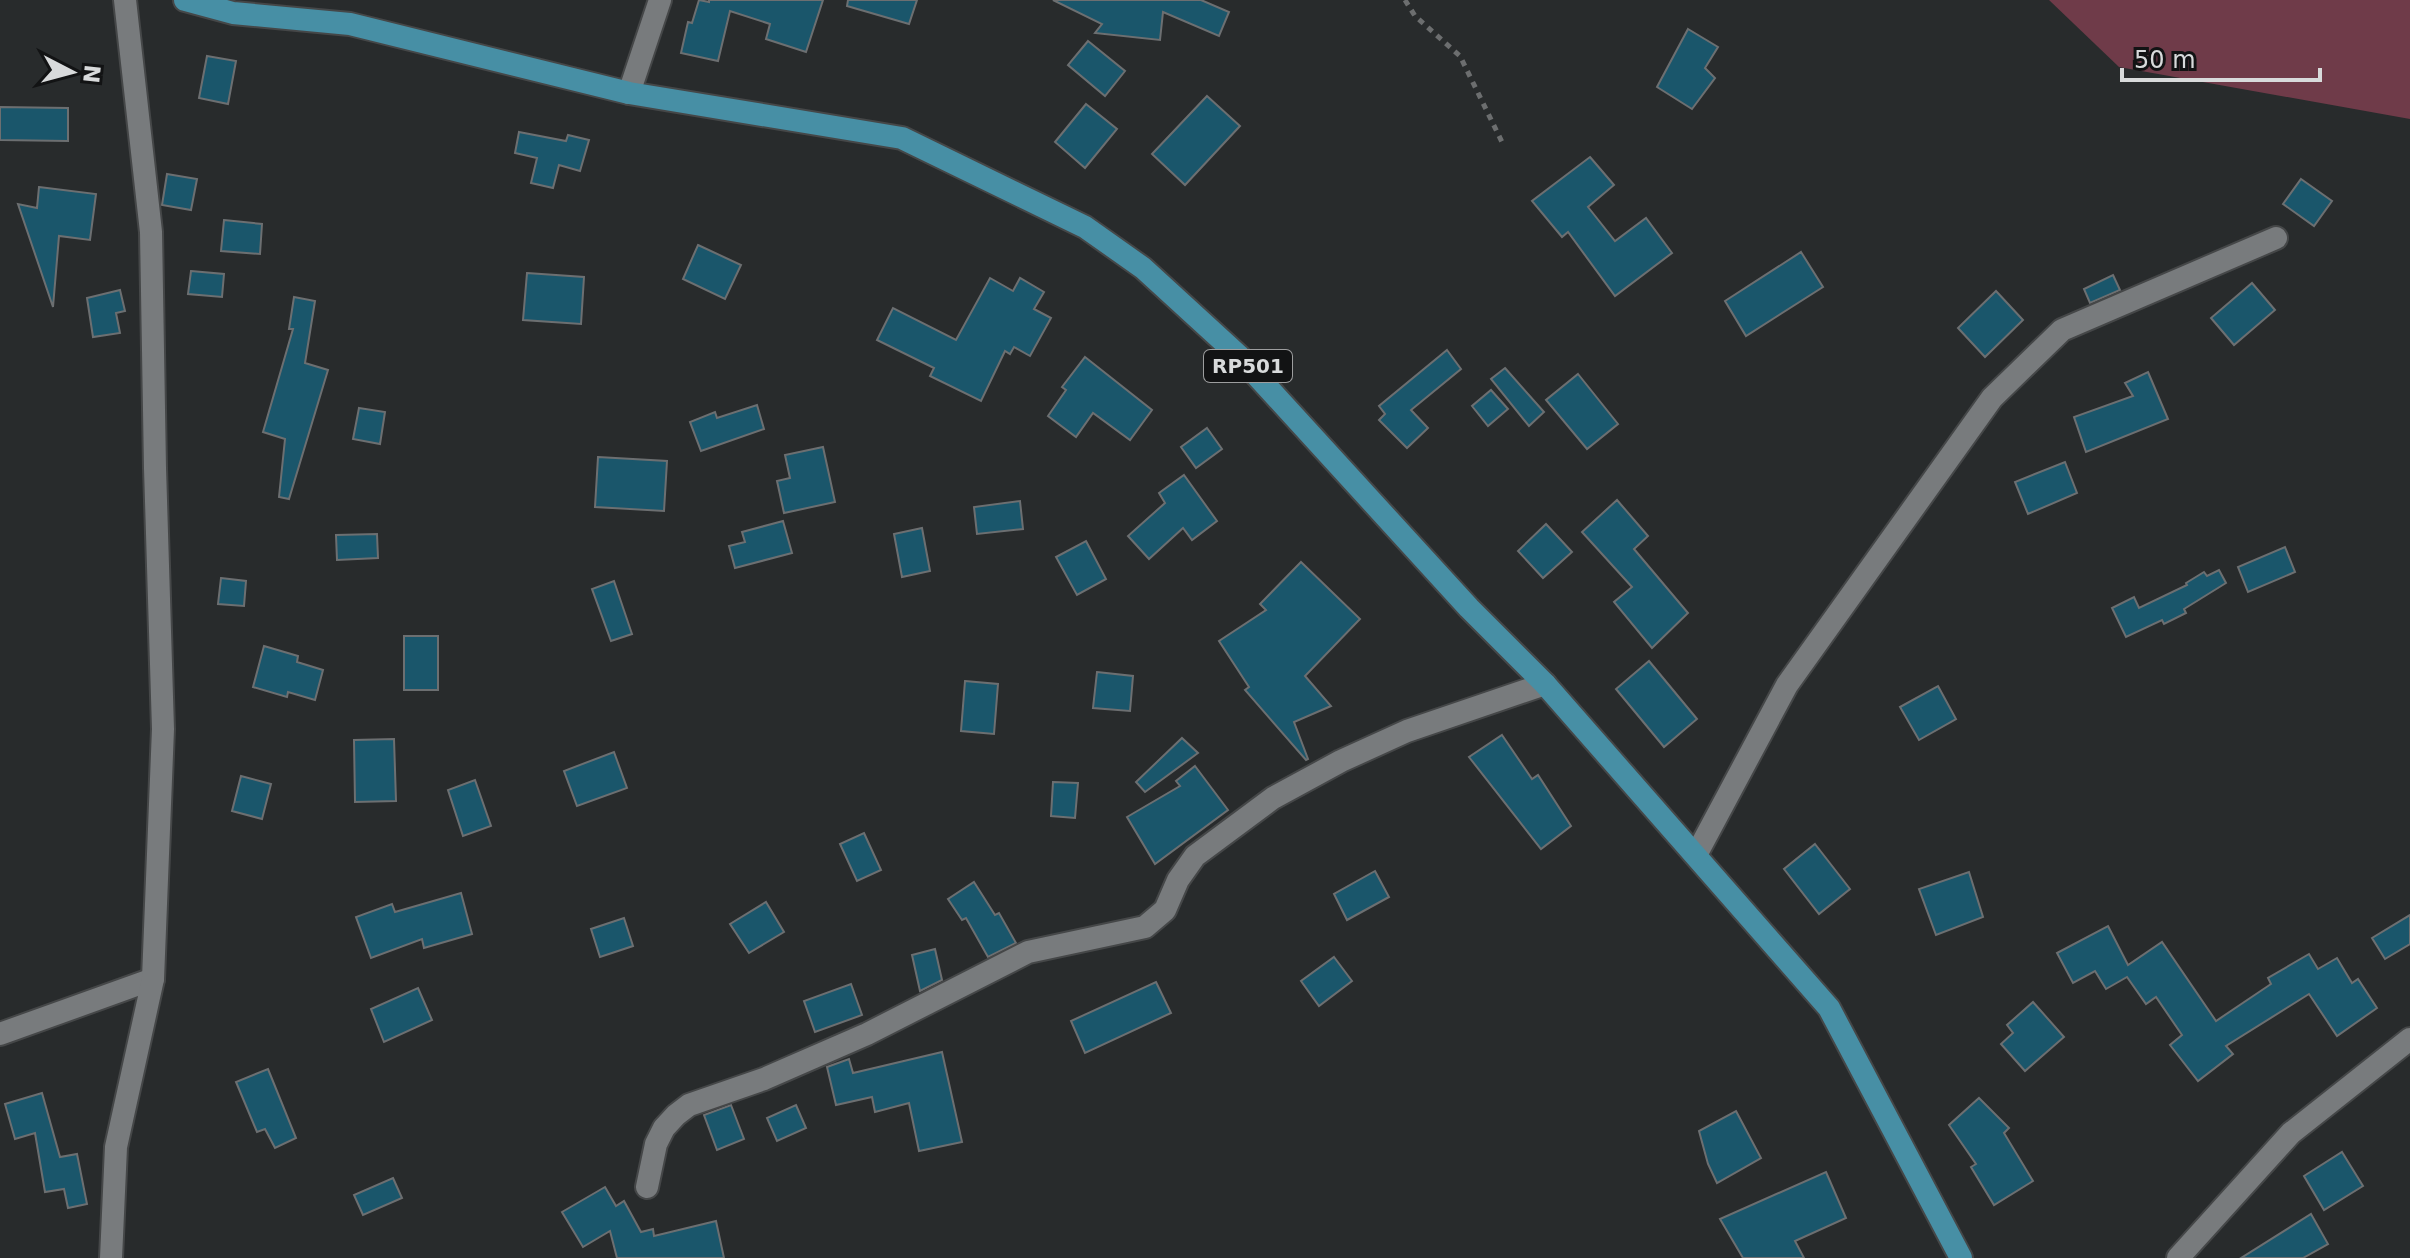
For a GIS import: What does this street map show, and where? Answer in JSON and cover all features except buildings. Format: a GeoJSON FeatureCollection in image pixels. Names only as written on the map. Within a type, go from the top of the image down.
{"type":"FeatureCollection","features":[{"type":"Feature","properties":{"kind":"main road","name":"RP501"},"geometry":{"type":"LineString","coordinates":[[185,0],[233,13],[350,24],[629,93],[902,138],[1085,227],[1143,268],[1238,355],[1469,608],[1545,684],[1829,1008],[1961,1258]]}},
{"type":"Feature","properties":{"kind":"street"},"geometry":{"type":"LineString","coordinates":[[111,1258],[116,1147],[153,979],[163,729],[151,232],[125,0]]}},
{"type":"Feature","properties":{"kind":"street"},"geometry":{"type":"LineString","coordinates":[[629,93],[660,0]]}},
{"type":"Feature","properties":{"kind":"street"},"geometry":{"type":"LineString","coordinates":[[1696,855],[1787,685],[1992,398],[2062,330],[2276,238]]}},
{"type":"Feature","properties":{"kind":"street"},"geometry":{"type":"LineString","coordinates":[[647,1187],[652,1158],[664,1128],[689,1105],[764,1079],[867,1034],[1028,952],[1145,927],[1165,910],[1178,880],[1195,856],[1273,798],[1341,761],[1407,731],[1545,684]]}},
{"type":"Feature","properties":{"kind":"street"},"geometry":{"type":"LineString","coordinates":[[0,1034],[153,979]]}},
{"type":"Feature","properties":{"kind":"street"},"geometry":{"type":"LineString","coordinates":[[2178,1258],[2291,1133],[2410,1039]]}},
{"type":"Feature","properties":{"kind":"path"},"geometry":{"type":"LineString","coordinates":[[1405,0],[1415,16],[1460,56],[1502,142]]}},
{"type":"Feature","properties":{"kind":"shaded area"},"geometry":{"type":"Polygon","coordinates":[[[2049,0],[2410,0],[2410,119],[2119,67],[2049,0]]]}}]}
